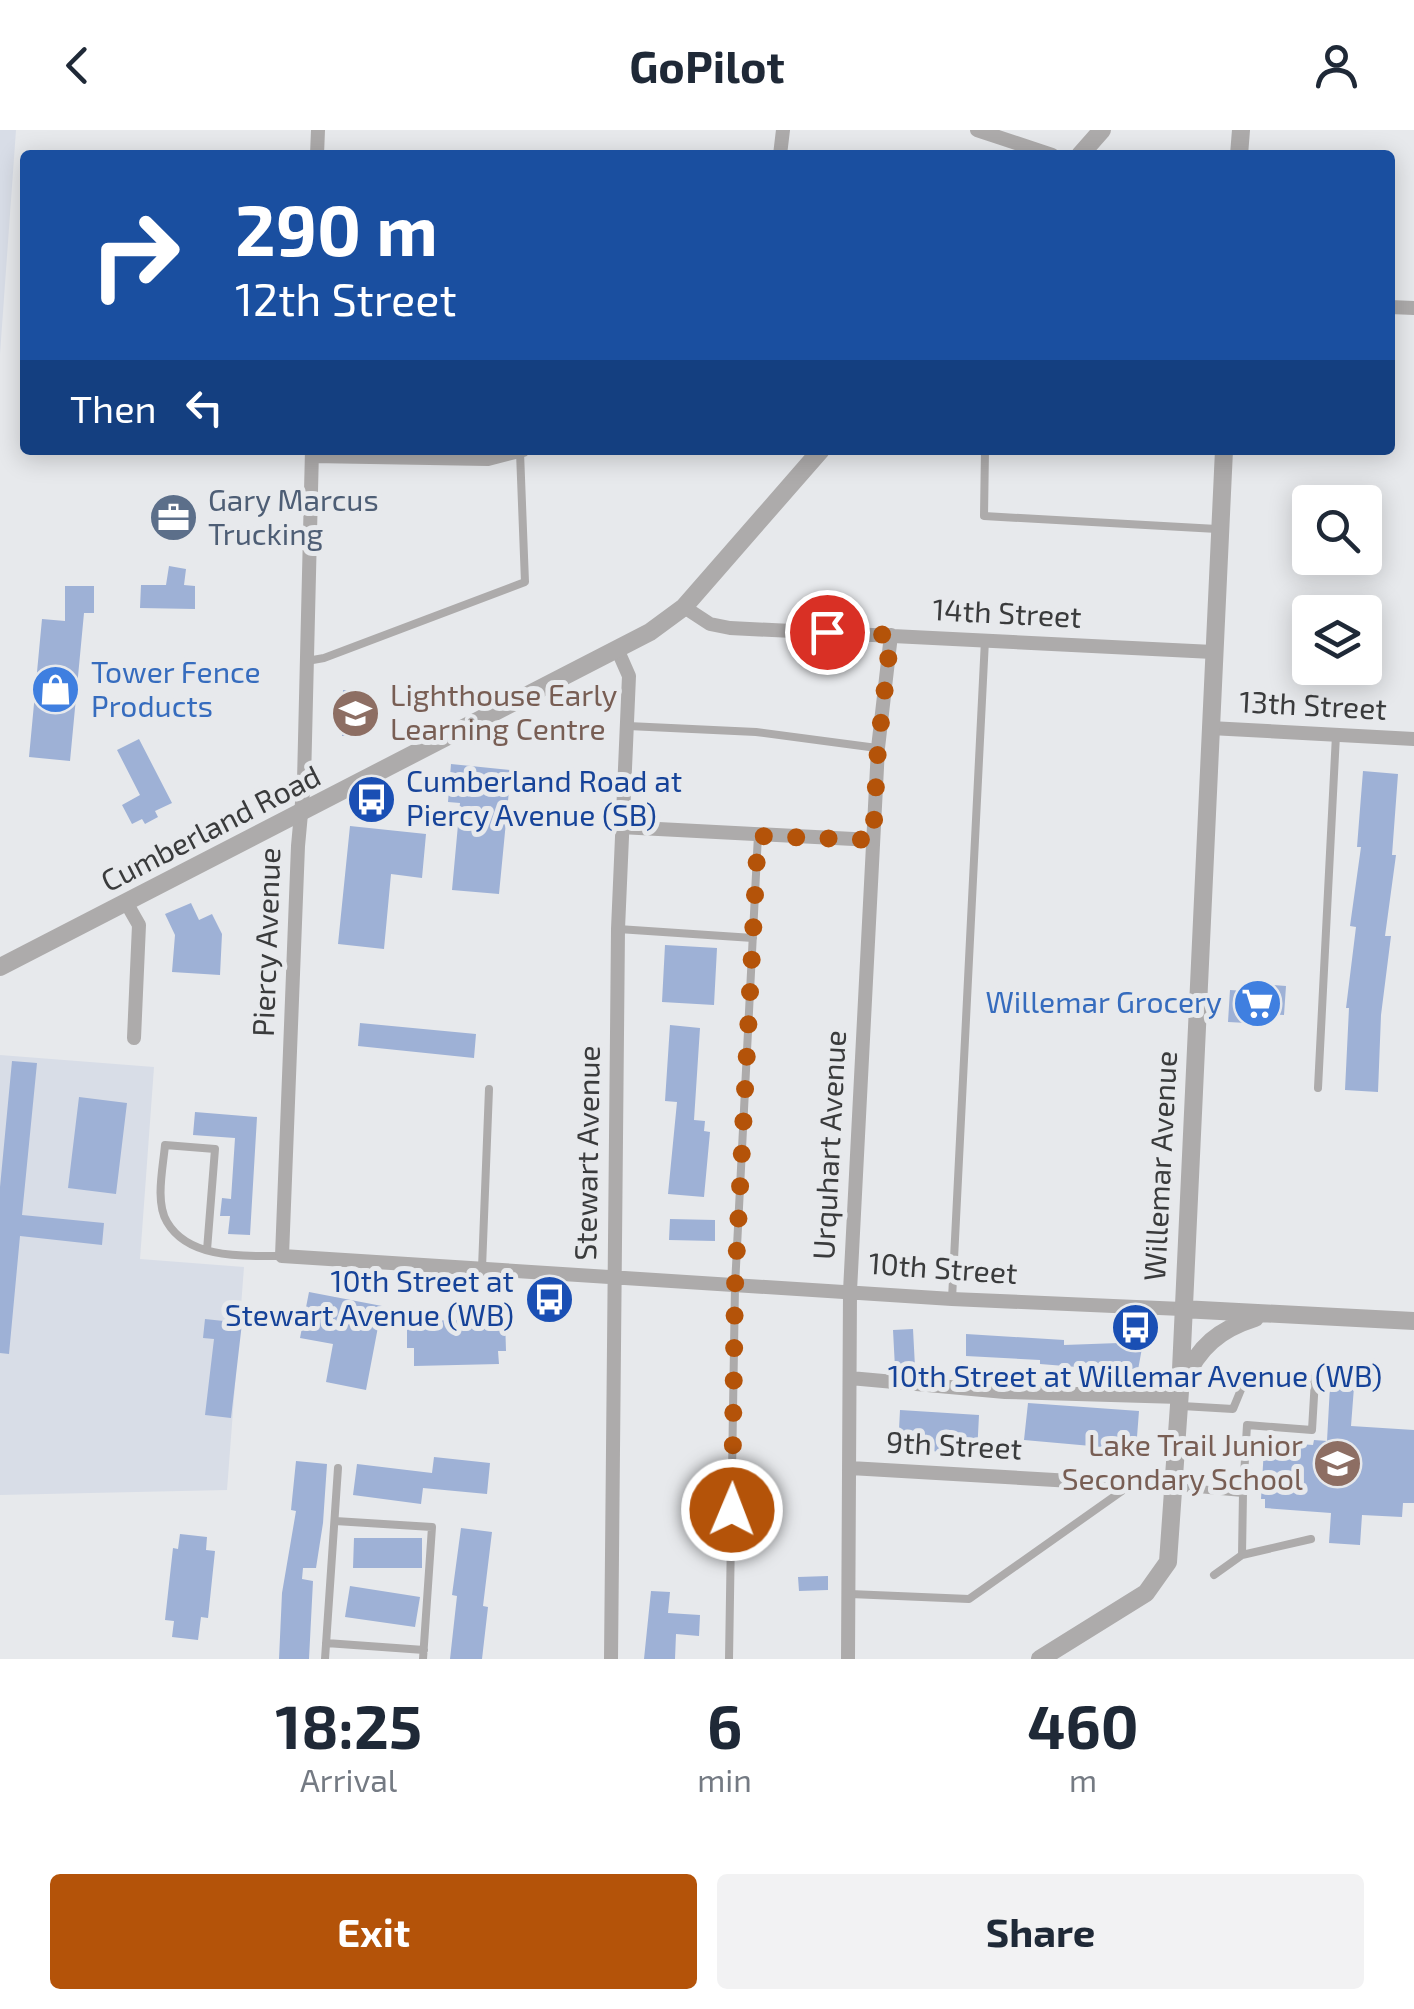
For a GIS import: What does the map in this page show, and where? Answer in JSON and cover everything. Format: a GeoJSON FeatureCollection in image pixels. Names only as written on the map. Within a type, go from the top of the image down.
{"type":"FeatureCollection","features":[{"type":"Feature","properties":{"kind":"street"},"geometry":{"type":"LineString","coordinates":[[977,130],[1037,150]]}},
{"type":"Feature","properties":{"kind":"street"},"geometry":{"type":"LineString","coordinates":[[1084,150],[1102,130]]}},
{"type":"Feature","properties":{"kind":"street","name":"Piercy Avenue"},"geometry":{"type":"LineString","coordinates":[[282,1256],[304,781],[312,455]]}},
{"type":"Feature","properties":{"kind":"street"},"geometry":{"type":"LineString","coordinates":[[362,455],[488,460],[506,455]]}},
{"type":"Feature","properties":{"kind":"street","name":"Cumberland Road"},"geometry":{"type":"LineString","coordinates":[[0,967],[618,651],[684,607],[817,455]]}},
{"type":"Feature","properties":{"kind":"street","name":"Willemar Avenue"},"geometry":{"type":"LineString","coordinates":[[1040,1659],[1135,1601],[1156,1583],[1168,1562],[1180,1398],[1224,455]]}},
{"type":"Feature","properties":{"kind":"street","name":"14th Street"},"geometry":{"type":"LineString","coordinates":[[684,607],[710,624],[730,628],[1213,652]]}},
{"type":"Feature","properties":{"kind":"street","name":"Urquhart Avenue"},"geometry":{"type":"LineString","coordinates":[[848,1659],[850,1291],[878,748],[891,635]]}},
{"type":"Feature","properties":{"kind":"street","name":"Stewart Avenue"},"geometry":{"type":"LineString","coordinates":[[612,1659],[618,928],[629,676],[618,651]]}},
{"type":"Feature","properties":{"kind":"street","name":"13th Street"},"geometry":{"type":"LineString","coordinates":[[1210,728],[1414,739]]}},
{"type":"Feature","properties":{"kind":"street"},"geometry":{"type":"LineString","coordinates":[[620,827],[873,840]]}},
{"type":"Feature","properties":{"kind":"street"},"geometry":{"type":"LineString","coordinates":[[127,904],[139,925],[134,1038]]}},
{"type":"Feature","properties":{"kind":"street","name":"10th Street"},"geometry":{"type":"LineString","coordinates":[[282,1256],[952,1299],[1182,1309]]}},
{"type":"Feature","properties":{"kind":"street"},"geometry":{"type":"LineString","coordinates":[[1182,1309],[1414,1321]]}},
{"type":"Feature","properties":{"kind":"street"},"geometry":{"type":"LineString","coordinates":[[850,1378],[1005,1392],[1180,1398],[1197,1355],[1218,1333],[1233,1324],[1270,1314]]}},
{"type":"Feature","properties":{"kind":"street","name":"9th Street"},"geometry":{"type":"LineString","coordinates":[[850,1468],[1175,1488]]}},
{"type":"Feature","properties":{"kind":"lane"},"geometry":{"type":"LineString","coordinates":[[307,661],[525,582],[521,455]]}},
{"type":"Feature","properties":{"kind":"lane"},"geometry":{"type":"LineString","coordinates":[[985,455],[984,516],[1219,529]]}},
{"type":"Feature","properties":{"kind":"lane"},"geometry":{"type":"LineString","coordinates":[[952,1299],[985,640]]}},
{"type":"Feature","properties":{"kind":"lane"},"geometry":{"type":"LineString","coordinates":[[628,726],[756,732],[878,748]]}},
{"type":"Feature","properties":{"kind":"lane"},"geometry":{"type":"LineString","coordinates":[[1318,1088],[1336,735]]}},
{"type":"Feature","properties":{"kind":"lane"},"geometry":{"type":"LineString","coordinates":[[730,1659],[735,1286],[758,836]]}},
{"type":"Feature","properties":{"kind":"lane"},"geometry":{"type":"LineString","coordinates":[[618,928],[753,938]]}},
{"type":"Feature","properties":{"kind":"lane"},"geometry":{"type":"LineString","coordinates":[[482,1268],[489,1089]]}},
{"type":"Feature","properties":{"kind":"lane"},"geometry":{"type":"LineString","coordinates":[[207,1250],[215,1149],[165,1145],[162,1197],[166,1222],[185,1241],[207,1250],[238,1256],[282,1256]]}},
{"type":"Feature","properties":{"kind":"lane"},"geometry":{"type":"LineString","coordinates":[[1180,1398],[1232,1409],[1247,1425],[1312,1430],[1315,1379],[1247,1374],[1232,1409]]}},
{"type":"Feature","properties":{"kind":"lane"},"geometry":{"type":"LineString","coordinates":[[1242,1555],[1247,1425]]}},
{"type":"Feature","properties":{"kind":"lane"},"geometry":{"type":"LineString","coordinates":[[325,1659],[338,1468]]}},
{"type":"Feature","properties":{"kind":"lane"},"geometry":{"type":"LineString","coordinates":[[850,1594],[969,1599],[1132,1483]]}},
{"type":"Feature","properties":{"kind":"lane"},"geometry":{"type":"LineString","coordinates":[[1175,1488],[1243,1493]]}},
{"type":"Feature","properties":{"kind":"lane"},"geometry":{"type":"LineString","coordinates":[[326,1643],[423,1654],[432,1527],[335,1521]]}},
{"type":"Feature","properties":{"kind":"lane"},"geometry":{"type":"LineString","coordinates":[[1214,1575],[1242,1555],[1311,1540]]}},
{"type":"Feature","properties":{"kind":"shaded area"},"geometry":{"type":"Polygon","coordinates":[[[0,130],[16,130],[0,354],[0,130]]]}},
{"type":"Feature","properties":{"kind":"shaded area"},"geometry":{"type":"Polygon","coordinates":[[[0,1055],[154,1067],[140,1259],[244,1267],[227,1490],[0,1495],[0,1055]]]}},
{"type":"Feature","properties":{"kind":"building"},"geometry":{"type":"Polygon","coordinates":[[[169,566],[186,569],[184,585],[195,586],[195,609],[140,608],[141,585],[166,585],[169,566]]]}},
{"type":"Feature","properties":{"kind":"building","name":"Tower Fence Products"},"geometry":{"type":"Polygon","coordinates":[[[65,586],[94,586],[94,613],[84,613],[70,761],[29,757],[42,619],[65,621],[65,586]]]}},
{"type":"Feature","properties":{"kind":"building","name":"Lighthouse Early Learning Centre"},"geometry":{"type":"Polygon","coordinates":[[[343,690],[367,691],[366,736],[342,736],[343,690]]]}},
{"type":"Feature","properties":{"kind":"building"},"geometry":{"type":"Polygon","coordinates":[[[139,739],[172,803],[155,811],[158,817],[145,824],[142,819],[132,824],[122,805],[140,795],[117,750],[139,739]]]}},
{"type":"Feature","properties":{"kind":"building"},"geometry":{"type":"Polygon","coordinates":[[[451,764],[511,770],[499,894],[452,890],[460,803],[448,802],[451,764]]]}},
{"type":"Feature","properties":{"kind":"building"},"geometry":{"type":"Polygon","coordinates":[[[1363,771],[1398,774],[1392,855],[1396,855],[1385,936],[1391,936],[1381,1015],[1378,1092],[1345,1090],[1346,1008],[1356,927],[1350,926],[1361,847],[1357,847],[1363,771]]]}},
{"type":"Feature","properties":{"kind":"building"},"geometry":{"type":"Polygon","coordinates":[[[350,826],[426,834],[422,878],[391,874],[384,949],[338,944],[350,826]]]}},
{"type":"Feature","properties":{"kind":"building"},"geometry":{"type":"Polygon","coordinates":[[[191,903],[199,920],[212,914],[222,934],[220,975],[172,972],[175,935],[165,914],[191,903]]]}},
{"type":"Feature","properties":{"kind":"building"},"geometry":{"type":"Polygon","coordinates":[[[665,945],[717,948],[714,1005],[662,1002],[665,945]]]}},
{"type":"Feature","properties":{"kind":"building","name":"Willemar Grocery"},"geometry":{"type":"Polygon","coordinates":[[[1261,984],[1286,986],[1284,1015],[1267,1014],[1266,1024],[1228,1022],[1230,990],[1261,992],[1261,984]]]}},
{"type":"Feature","properties":{"kind":"building"},"geometry":{"type":"Polygon","coordinates":[[[360,1023],[476,1034],[474,1058],[358,1046],[360,1023]]]}},
{"type":"Feature","properties":{"kind":"building"},"geometry":{"type":"Polygon","coordinates":[[[670,1025],[700,1028],[694,1120],[705,1121],[704,1131],[710,1132],[704,1197],[668,1194],[677,1102],[665,1101],[670,1025]]]}},
{"type":"Feature","properties":{"kind":"building"},"geometry":{"type":"Polygon","coordinates":[[[12,1061],[37,1063],[22,1215],[104,1223],[102,1245],[20,1236],[9,1354],[0,1353],[0,1187],[12,1061]]]}},
{"type":"Feature","properties":{"kind":"building"},"geometry":{"type":"Polygon","coordinates":[[[79,1097],[127,1103],[116,1194],[68,1188],[79,1097]]]}},
{"type":"Feature","properties":{"kind":"building"},"geometry":{"type":"Polygon","coordinates":[[[195,1112],[257,1117],[250,1235],[228,1234],[230,1216],[220,1216],[222,1198],[231,1199],[235,1138],[193,1135],[195,1112]]]}},
{"type":"Feature","properties":{"kind":"building"},"geometry":{"type":"Polygon","coordinates":[[[670,1219],[715,1220],[715,1241],[669,1240],[670,1219]]]}},
{"type":"Feature","properties":{"kind":"building"},"geometry":{"type":"Polygon","coordinates":[[[309,1292],[382,1306],[366,1390],[326,1382],[333,1344],[300,1338],[309,1292]]]}},
{"type":"Feature","properties":{"kind":"building"},"geometry":{"type":"Polygon","coordinates":[[[205,1319],[242,1323],[231,1418],[205,1415],[214,1339],[203,1338],[205,1319]]]}},
{"type":"Feature","properties":{"kind":"building"},"geometry":{"type":"Polygon","coordinates":[[[505,1319],[506,1351],[498,1351],[499,1364],[414,1366],[414,1348],[407,1348],[407,1321],[505,1319]]]}},
{"type":"Feature","properties":{"kind":"building"},"geometry":{"type":"Polygon","coordinates":[[[913,1329],[915,1367],[895,1368],[893,1330],[913,1329]]]}},
{"type":"Feature","properties":{"kind":"building"},"geometry":{"type":"Polygon","coordinates":[[[966,1334],[1064,1340],[1064,1345],[1119,1343],[1142,1348],[1138,1370],[1077,1367],[1040,1364],[1040,1360],[966,1356],[966,1334]]]}},
{"type":"Feature","properties":{"kind":"building","name":"Lake Trail Junior Secondary School"},"geometry":{"type":"Polygon","coordinates":[[[1330,1386],[1354,1387],[1351,1426],[1414,1430],[1414,1503],[1403,1503],[1402,1517],[1362,1515],[1360,1545],[1329,1543],[1331,1513],[1265,1508],[1265,1499],[1261,1499],[1264,1448],[1327,1441],[1330,1386]]]}},
{"type":"Feature","properties":{"kind":"building"},"geometry":{"type":"Polygon","coordinates":[[[1028,1403],[1139,1411],[1136,1450],[1024,1440],[1028,1403]]]}},
{"type":"Feature","properties":{"kind":"building"},"geometry":{"type":"Polygon","coordinates":[[[900,1410],[979,1415],[977,1454],[898,1449],[900,1410]]]}},
{"type":"Feature","properties":{"kind":"building"},"geometry":{"type":"Polygon","coordinates":[[[434,1457],[490,1463],[487,1494],[423,1488],[421,1504],[353,1495],[357,1464],[432,1473],[434,1457]]]}},
{"type":"Feature","properties":{"kind":"building"},"geometry":{"type":"Polygon","coordinates":[[[296,1461],[327,1464],[323,1523],[316,1568],[303,1568],[302,1579],[313,1581],[309,1659],[279,1659],[282,1593],[296,1511],[291,1510],[296,1461]]]}},
{"type":"Feature","properties":{"kind":"building"},"geometry":{"type":"Polygon","coordinates":[[[461,1528],[492,1532],[483,1606],[488,1607],[482,1659],[450,1659],[457,1596],[452,1595],[461,1528]]]}},
{"type":"Feature","properties":{"kind":"building"},"geometry":{"type":"Polygon","coordinates":[[[180,1534],[207,1537],[206,1550],[215,1551],[208,1618],[201,1617],[198,1640],[172,1637],[174,1621],[165,1620],[173,1548],[178,1549],[180,1534]]]}},
{"type":"Feature","properties":{"kind":"building"},"geometry":{"type":"Polygon","coordinates":[[[354,1538],[422,1538],[422,1568],[353,1568],[354,1538]]]}},
{"type":"Feature","properties":{"kind":"building"},"geometry":{"type":"Polygon","coordinates":[[[828,1576],[828,1590],[799,1591],[798,1577],[828,1576]]]}},
{"type":"Feature","properties":{"kind":"building"},"geometry":{"type":"Polygon","coordinates":[[[350,1586],[420,1597],[415,1627],[345,1617],[350,1586]]]}},
{"type":"Feature","properties":{"kind":"building"},"geometry":{"type":"Polygon","coordinates":[[[651,1591],[670,1592],[668,1613],[700,1615],[699,1636],[676,1634],[675,1659],[644,1659],[651,1591]]]}},
{"type":"Feature","properties":{"kind":"place","name":"Gary Marcus Trucking"},"geometry":{"type":"Point","coordinates":[173,518]}},
{"type":"Feature","properties":{"kind":"place","name":"Tower Fence Products"},"geometry":{"type":"Point","coordinates":[56,690]}},
{"type":"Feature","properties":{"kind":"place","name":"Lighthouse Early Learning Centre"},"geometry":{"type":"Point","coordinates":[355,713]}},
{"type":"Feature","properties":{"kind":"place","name":"Cumberland Road at Piercy Avenue (SB)"},"geometry":{"type":"Point","coordinates":[371,799]}},
{"type":"Feature","properties":{"kind":"place","name":"Willemar Grocery"},"geometry":{"type":"Point","coordinates":[1257,1003]}},
{"type":"Feature","properties":{"kind":"place","name":"10th Street at Stewart Avenue (WB)"},"geometry":{"type":"Point","coordinates":[549,1299]}},
{"type":"Feature","properties":{"kind":"place","name":"10th Street at Willemar Avenue (WB)"},"geometry":{"type":"Point","coordinates":[1135,1328]}},
{"type":"Feature","properties":{"kind":"place","name":"Lake Trail Junior Secondary School"},"geometry":{"type":"Point","coordinates":[1338,1463]}},
{"type":"Feature","properties":{"kind":"route"},"geometry":{"type":"LineString","coordinates":[[732,1510],[735,1286],[758,836],[873,840],[878,748],[891,635],[827,632]]}}]}
